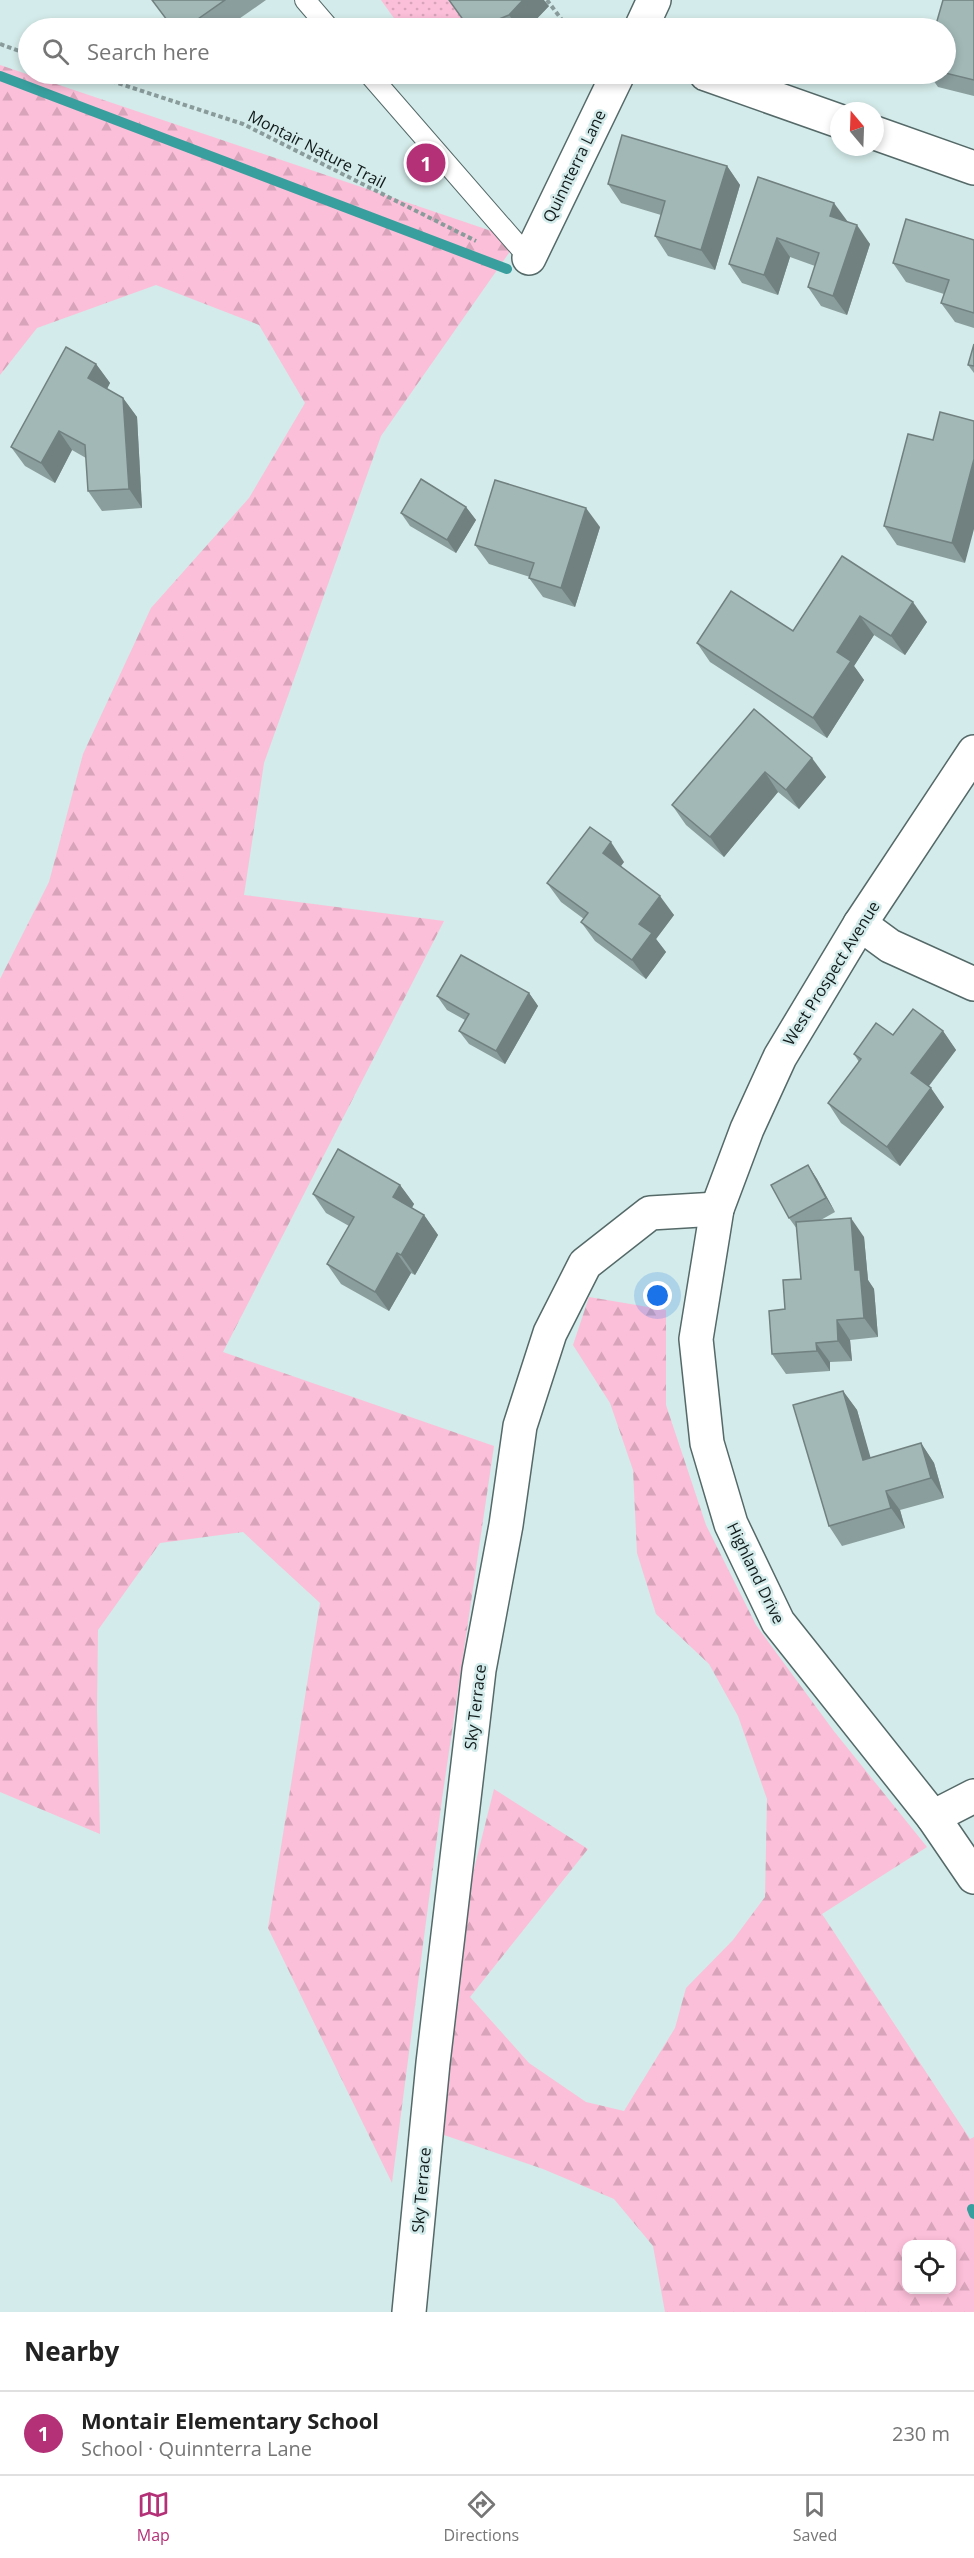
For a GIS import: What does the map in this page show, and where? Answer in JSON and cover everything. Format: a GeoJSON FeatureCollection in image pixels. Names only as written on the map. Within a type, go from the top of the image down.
{"type":"FeatureCollection","features":[{"type":"Feature","properties":{"kind":"street"},"geometry":{"type":"LineString","coordinates":[[646,18],[654,0]]}},
{"type":"Feature","properties":{"kind":"street","name":"Quinnterra Lane"},"geometry":{"type":"LineString","coordinates":[[530,258],[613,84]]}},
{"type":"Feature","properties":{"kind":"street"},"geometry":{"type":"LineString","coordinates":[[734,84],[830,118]]}},
{"type":"Feature","properties":{"kind":"street"},"geometry":{"type":"LineString","coordinates":[[884,136],[974,168]]}},
{"type":"Feature","properties":{"kind":"street","name":"West Prospect Avenue"},"geometry":{"type":"LineString","coordinates":[[717,1209],[747,1129],[780,1057],[860,924],[974,752]]}},
{"type":"Feature","properties":{"kind":"street"},"geometry":{"type":"LineString","coordinates":[[860,924],[890,946],[974,984]]}},
{"type":"Feature","properties":{"kind":"street","name":"Highland Drive"},"geometry":{"type":"LineString","coordinates":[[717,1209],[696,1339],[706,1443],[731,1524],[778,1622],[933,1817],[974,1878]]}},
{"type":"Feature","properties":{"kind":"street","name":"Sky Terrace"},"geometry":{"type":"LineString","coordinates":[[409,2312],[432,2064],[479,1670],[506,1525],[520,1426],[550,1333],[585,1264],[650,1213],[717,1209]]}},
{"type":"Feature","properties":{"kind":"street"},"geometry":{"type":"LineString","coordinates":[[933,1817],[974,1796]]}},
{"type":"Feature","properties":{"kind":"lane"},"geometry":{"type":"LineString","coordinates":[[305,0],[320,18]]}},
{"type":"Feature","properties":{"kind":"lane"},"geometry":{"type":"LineString","coordinates":[[378,84],[530,258]]}},
{"type":"Feature","properties":{"kind":"path"},"geometry":{"type":"LineString","coordinates":[[547,0],[560,18]]}},
{"type":"Feature","properties":{"kind":"path"},"geometry":{"type":"LineString","coordinates":[[0,44],[18,50]]}},
{"type":"Feature","properties":{"kind":"path","name":"Montair Nature Trail"},"geometry":{"type":"LineString","coordinates":[[121,84],[243,124],[484,246]]}},
{"type":"Feature","properties":{"kind":"green space"},"geometry":{"type":"Polygon","coordinates":[[[381,0],[449,0],[462,18],[394,18],[381,0]]]}},
{"type":"Feature","properties":{"kind":"green space"},"geometry":{"type":"Polygon","coordinates":[[[0,65],[18,71],[18,84],[56,84],[518,240],[381,436],[264,763],[244,895],[444,921],[223,1352],[494,1446],[442,1799],[392,2183],[268,1928],[320,1603],[243,1532],[160,1543],[98,1630],[100,1834],[0,1792],[0,979],[49,882],[83,754],[151,608],[249,498],[305,403],[259,325],[156,285],[37,328],[0,375],[0,65]]]}},
{"type":"Feature","properties":{"kind":"green space"},"geometry":{"type":"Polygon","coordinates":[[[589,1297],[666,1310],[666,1405],[706,1525],[756,1625],[833,1730],[927,1847],[822,1914],[970,2139],[974,2137],[974,2312],[665,2312],[653,2246],[614,2199],[543,2169],[444,2135],[436,2136],[460,1925],[494,1789],[588,1849],[470,1997],[529,2063],[586,2102],[624,2111],[675,2028],[686,1988],[733,1940],[765,1897],[767,1799],[738,1716],[709,1664],[656,1614],[637,1553],[633,1470],[610,1403],[573,1345],[589,1297]]]}},
{"type":"Feature","properties":{"kind":"building"},"geometry":{"type":"Polygon","coordinates":[[[152,0],[225,0],[199,18],[166,18],[152,0]]]}},
{"type":"Feature","properties":{"kind":"building"},"geometry":{"type":"Polygon","coordinates":[[[449,0],[523,0],[509,15],[502,18],[462,18],[449,0]]]}},
{"type":"Feature","properties":{"kind":"building"},"geometry":{"type":"Polygon","coordinates":[[[943,0],[974,0],[974,80],[956,76],[956,18],[938,18],[943,0]]]}},
{"type":"Feature","properties":{"kind":"building"},"geometry":{"type":"Polygon","coordinates":[[[622,135],[727,166],[701,250],[655,236],[665,201],[608,184],[622,135]]]}},
{"type":"Feature","properties":{"kind":"building"},"geometry":{"type":"Polygon","coordinates":[[[758,177],[834,203],[830,216],[857,225],[833,296],[808,287],[819,253],[777,238],[764,275],[729,264],[758,177]]]}},
{"type":"Feature","properties":{"kind":"building"},"geometry":{"type":"Polygon","coordinates":[[[906,219],[974,240],[974,313],[941,303],[949,280],[893,263],[906,219]]]}},
{"type":"Feature","properties":{"kind":"building"},"geometry":{"type":"Polygon","coordinates":[[[974,344],[974,366],[968,365],[974,344]]]}},
{"type":"Feature","properties":{"kind":"building"},"geometry":{"type":"Polygon","coordinates":[[[66,347],[96,364],[88,378],[123,398],[129,489],[88,491],[85,445],[59,431],[41,463],[11,447],[66,347]]]}},
{"type":"Feature","properties":{"kind":"building"},"geometry":{"type":"Polygon","coordinates":[[[940,412],[974,421],[974,459],[952,543],[884,526],[908,434],[933,440],[940,412]]]}},
{"type":"Feature","properties":{"kind":"building"},"geometry":{"type":"Polygon","coordinates":[[[421,479],[466,507],[447,540],[401,513],[421,479]]]}},
{"type":"Feature","properties":{"kind":"building"},"geometry":{"type":"Polygon","coordinates":[[[495,480],[586,508],[561,588],[529,578],[534,563],[475,545],[495,480]]]}},
{"type":"Feature","properties":{"kind":"building"},"geometry":{"type":"Polygon","coordinates":[[[842,556],[913,602],[891,636],[860,616],[837,652],[851,661],[813,718],[697,643],[731,591],[793,631],[842,556]]]}},
{"type":"Feature","properties":{"kind":"building"},"geometry":{"type":"Polygon","coordinates":[[[754,709],[812,758],[786,790],[765,772],[710,837],[672,805],[754,709]]]}},
{"type":"Feature","properties":{"kind":"building"},"geometry":{"type":"Polygon","coordinates":[[[590,827],[611,842],[603,853],[660,896],[639,924],[652,933],[632,960],[581,922],[588,913],[547,883],[590,827]]]}},
{"type":"Feature","properties":{"kind":"building"},"geometry":{"type":"Polygon","coordinates":[[[461,955],[529,993],[496,1051],[459,1031],[469,1014],[437,996],[461,955]]]}},
{"type":"Feature","properties":{"kind":"building"},"geometry":{"type":"Polygon","coordinates":[[[913,1009],[943,1031],[911,1073],[931,1088],[887,1147],[828,1103],[861,1059],[854,1054],[876,1023],[893,1035],[913,1009]]]}},
{"type":"Feature","properties":{"kind":"building"},"geometry":{"type":"Polygon","coordinates":[[[338,1149],[400,1185],[393,1197],[424,1215],[401,1255],[397,1253],[375,1292],[327,1264],[354,1217],[313,1194],[338,1149]]]}},
{"type":"Feature","properties":{"kind":"building"},"geometry":{"type":"Polygon","coordinates":[[[808,1165],[826,1198],[789,1218],[771,1185],[808,1165]]]}},
{"type":"Feature","properties":{"kind":"building"},"geometry":{"type":"Polygon","coordinates":[[[851,1218],[855,1270],[860,1270],[864,1318],[837,1320],[838,1341],[816,1343],[817,1351],[772,1354],[769,1311],[785,1309],[783,1280],[801,1279],[796,1222],[851,1218]]]}},
{"type":"Feature","properties":{"kind":"building"},"geometry":{"type":"Polygon","coordinates":[[[843,1391],[863,1460],[921,1443],[931,1478],[886,1491],[891,1508],[829,1526],[793,1405],[843,1391]]]}},
{"type":"Feature","properties":{"kind":"waterway"},"geometry":{"type":"LineString","coordinates":[[0,76],[18,83]]}},
{"type":"Feature","properties":{"kind":"waterway"},"geometry":{"type":"LineString","coordinates":[[21,84],[507,269]]}},
{"type":"Feature","properties":{"kind":"waterway"},"geometry":{"type":"LineString","coordinates":[[972,2209],[974,2214]]}},
{"type":"Feature","properties":{"kind":"place","name":"Montair Elementary School"},"geometry":{"type":"Point","coordinates":[426,163]}}]}
